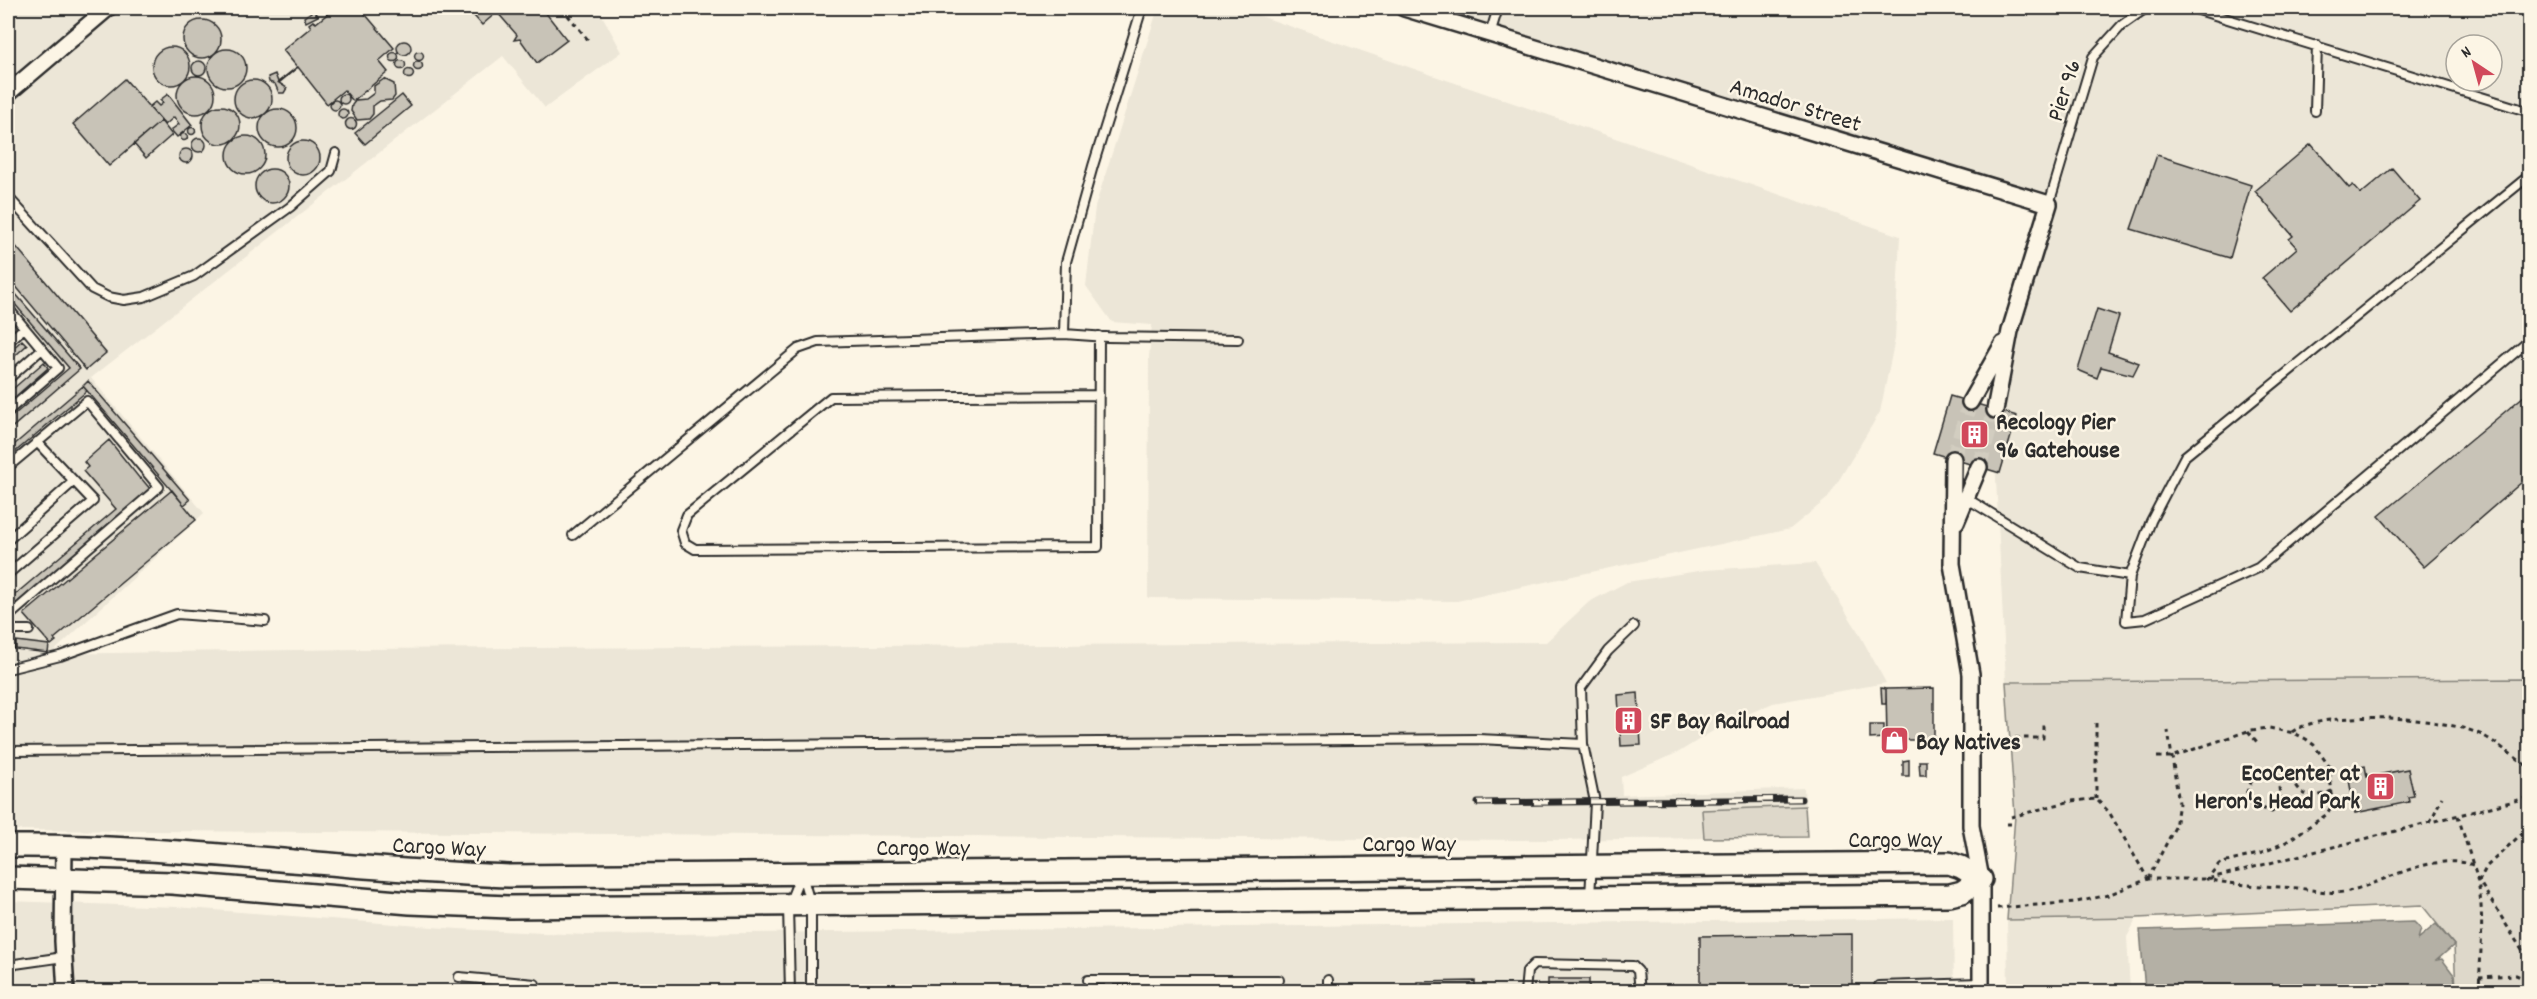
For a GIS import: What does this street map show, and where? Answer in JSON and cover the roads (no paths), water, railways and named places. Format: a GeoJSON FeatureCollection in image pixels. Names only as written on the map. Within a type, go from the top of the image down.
{"type":"FeatureCollection","features":[{"type":"Feature","properties":{"kind":"main road","name":"Cargo Way"},"geometry":{"type":"LineString","coordinates":[[8,846],[176,851],[461,874],[1949,863],[1981,879]]}},
{"type":"Feature","properties":{"kind":"main road"},"geometry":{"type":"LineString","coordinates":[[8,878],[172,883],[460,906],[811,906],[1950,895],[1962,892],[1981,879]]}},
{"type":"Feature","properties":{"kind":"street"},"geometry":{"type":"LineString","coordinates":[[8,93],[108,8]]}},
{"type":"Feature","properties":{"kind":"street","name":"Amador Street"},"geometry":{"type":"LineString","coordinates":[[1404,8],[2049,204]]}},
{"type":"Feature","properties":{"kind":"street"},"geometry":{"type":"LineString","coordinates":[[1995,410],[2010,331],[2049,204]]}},
{"type":"Feature","properties":{"kind":"street"},"geometry":{"type":"LineString","coordinates":[[1970,402],[2010,331]]}},
{"type":"Feature","properties":{"kind":"street"},"geometry":{"type":"LineString","coordinates":[[1953,459],[1952,564],[1971,674],[1971,826],[1981,879],[1982,987]]}},
{"type":"Feature","properties":{"kind":"street"},"geometry":{"type":"LineString","coordinates":[[1952,531],[1979,467]]}},
{"type":"Feature","properties":{"kind":"street"},"geometry":{"type":"LineString","coordinates":[[64,846],[66,992]]}},
{"type":"Feature","properties":{"kind":"lane"},"geometry":{"type":"LineString","coordinates":[[1064,334],[1066,262],[1142,8]]}},
{"type":"Feature","properties":{"kind":"lane"},"geometry":{"type":"LineString","coordinates":[[1490,34],[1498,8]]}},
{"type":"Feature","properties":{"kind":"lane","name":"Pier 96"},"geometry":{"type":"LineString","coordinates":[[2049,204],[2093,57],[2122,24],[2146,8]]}},
{"type":"Feature","properties":{"kind":"lane"},"geometry":{"type":"LineString","coordinates":[[2192,8],[2529,112]]}},
{"type":"Feature","properties":{"kind":"lane"},"geometry":{"type":"LineString","coordinates":[[2315,111],[2316,45]]}},
{"type":"Feature","properties":{"kind":"lane"},"geometry":{"type":"LineString","coordinates":[[8,197],[92,289],[108,297],[124,300],[144,297],[194,276],[290,207],[331,171],[336,153]]}},
{"type":"Feature","properties":{"kind":"lane"},"geometry":{"type":"LineString","coordinates":[[2529,175],[2185,456],[2151,521],[2130,576],[2126,621],[2145,619],[2259,568],[2529,340]]}},
{"type":"Feature","properties":{"kind":"lane"},"geometry":{"type":"LineString","coordinates":[[8,308],[58,368],[8,411]]}},
{"type":"Feature","properties":{"kind":"lane"},"geometry":{"type":"LineString","coordinates":[[8,342],[24,328]]}},
{"type":"Feature","properties":{"kind":"lane"},"geometry":{"type":"LineString","coordinates":[[573,535],[798,349],[818,342],[1064,334],[1238,339]]}},
{"type":"Feature","properties":{"kind":"lane"},"geometry":{"type":"LineString","coordinates":[[1099,336],[1099,395],[1098,547],[695,549],[684,543],[681,530],[687,514],[831,397],[1099,395]]}},
{"type":"Feature","properties":{"kind":"lane"},"geometry":{"type":"LineString","coordinates":[[8,379],[42,349]]}},
{"type":"Feature","properties":{"kind":"lane"},"geometry":{"type":"LineString","coordinates":[[8,467],[87,401],[159,487],[8,618]]}},
{"type":"Feature","properties":{"kind":"lane"},"geometry":{"type":"LineString","coordinates":[[8,574],[93,501],[37,442]]}},
{"type":"Feature","properties":{"kind":"lane"},"geometry":{"type":"LineString","coordinates":[[8,540],[74,481]]}},
{"type":"Feature","properties":{"kind":"lane"},"geometry":{"type":"LineString","coordinates":[[1966,498],[2080,568],[2130,576]]}},
{"type":"Feature","properties":{"kind":"lane"},"geometry":{"type":"LineString","coordinates":[[8,669],[60,656],[177,614],[265,621]]}},
{"type":"Feature","properties":{"kind":"lane"},"geometry":{"type":"LineString","coordinates":[[1590,898],[1595,802],[1583,744],[1581,688],[1608,651],[1634,626]]}},
{"type":"Feature","properties":{"kind":"lane"},"geometry":{"type":"LineString","coordinates":[[8,630],[29,630]]}},
{"type":"Feature","properties":{"kind":"lane"},"geometry":{"type":"LineString","coordinates":[[8,751],[1478,739],[1583,744]]}},
{"type":"Feature","properties":{"kind":"lane"},"geometry":{"type":"LineString","coordinates":[[802,873],[811,906],[810,992]]}},
{"type":"Feature","properties":{"kind":"lane"},"geometry":{"type":"LineString","coordinates":[[790,992],[788,906],[802,873]]}},
{"type":"Feature","properties":{"kind":"lane"},"geometry":{"type":"LineString","coordinates":[[15,964],[64,957]]}},
{"type":"Feature","properties":{"kind":"lane"},"geometry":{"type":"LineString","coordinates":[[1525,992],[1527,971],[1534,964],[1633,966],[1638,971],[1640,992]]}},
{"type":"Feature","properties":{"kind":"lane"},"geometry":{"type":"LineString","coordinates":[[459,977],[535,984]]}},
{"type":"Feature","properties":{"kind":"lane"},"geometry":{"type":"LineString","coordinates":[[1088,980],[1279,980]]}},
{"type":"Feature","properties":{"kind":"lane"},"geometry":{"type":"LineString","coordinates":[[1109,980],[1109,992]]}},
{"type":"Feature","properties":{"kind":"lane"},"geometry":{"type":"LineString","coordinates":[[1328,980],[1328,992]]}},
{"type":"Feature","properties":{"kind":"lane"},"geometry":{"type":"LineString","coordinates":[[1878,992],[1879,986],[1982,987]]}},
{"type":"Feature","properties":{"kind":"tunnel"},"geometry":{"type":"LineString","coordinates":[[1953,459],[1970,402]]}},
{"type":"Feature","properties":{"kind":"tunnel"},"geometry":{"type":"LineString","coordinates":[[1979,467],[1995,410]]}},
{"type":"Feature","properties":{"kind":"railway"},"geometry":{"type":"LineString","coordinates":[[1478,803],[1801,799]]}},
{"type":"Feature","properties":{"kind":"place","name":"Recology Pier 96 Gatehouse"},"geometry":{"type":"Point","coordinates":[1975,435]}},
{"type":"Feature","properties":{"kind":"place","name":"SF Bay Railroad"},"geometry":{"type":"Point","coordinates":[1629,720]}},
{"type":"Feature","properties":{"kind":"place","name":"Bay Natives"},"geometry":{"type":"Point","coordinates":[1895,741]}},
{"type":"Feature","properties":{"kind":"place","name":"EcoCenter at Heron's Head Park"},"geometry":{"type":"Point","coordinates":[2381,786]}}]}
